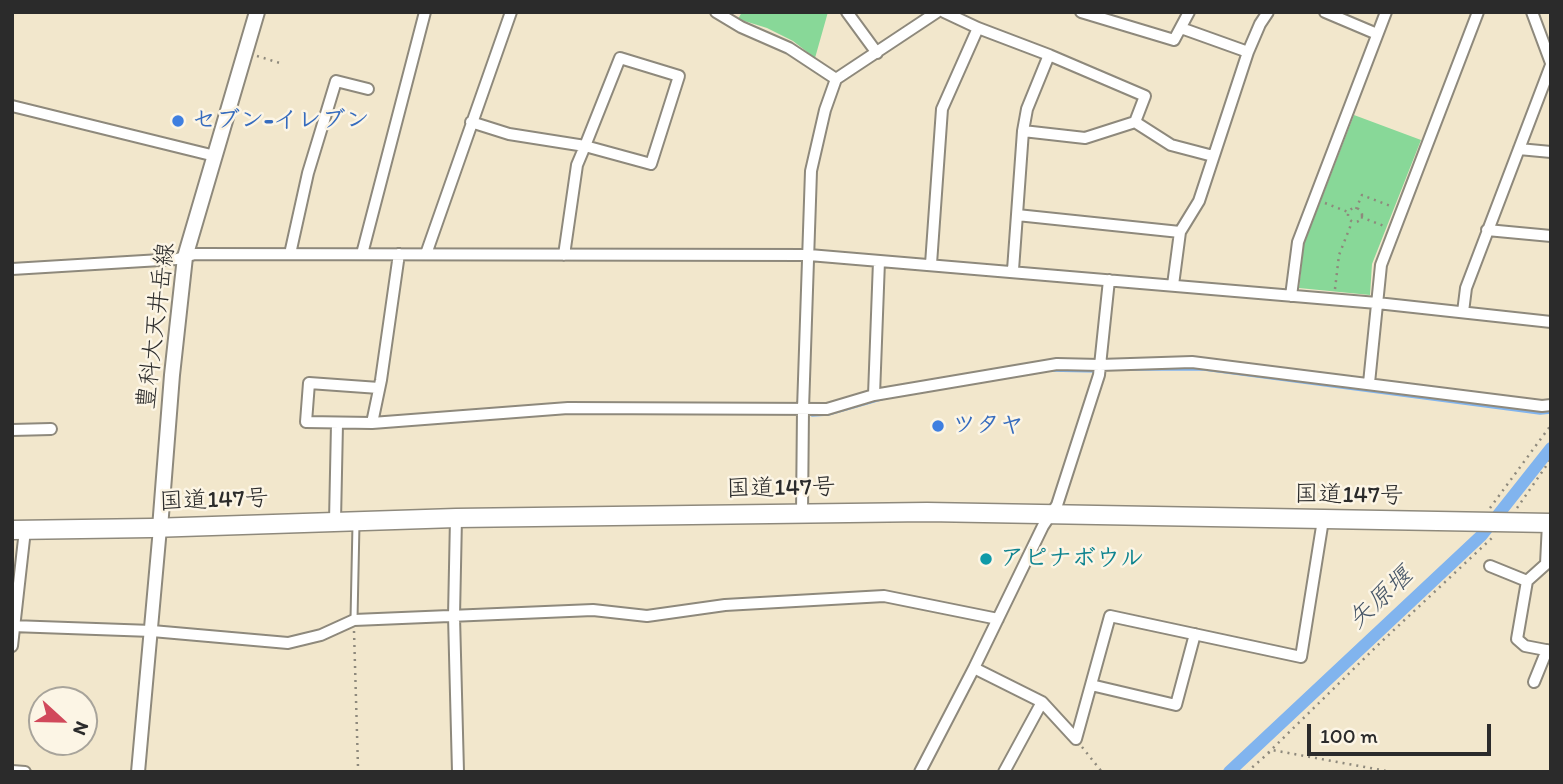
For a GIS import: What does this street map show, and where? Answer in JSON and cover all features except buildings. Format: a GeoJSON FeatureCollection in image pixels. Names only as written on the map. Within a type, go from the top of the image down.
{"type":"FeatureCollection","features":[{"type":"Feature","properties":{"kind":"highway","name":"国道147号"},"geometry":{"type":"LineString","coordinates":[[19,530],[456,518],[927,512],[1549,523]]}},
{"type":"Feature","properties":{"kind":"main road","name":"豊科大天井岳線"},"geometry":{"type":"LineString","coordinates":[[160,528],[185,257],[257,12]]}},
{"type":"Feature","properties":{"kind":"street"},"geometry":{"type":"LineString","coordinates":[[362,254],[425,12]]}},
{"type":"Feature","properties":{"kind":"street"},"geometry":{"type":"LineString","coordinates":[[426,254],[511,12]]}},
{"type":"Feature","properties":{"kind":"street"},"geometry":{"type":"LineString","coordinates":[[716,12],[741,27],[789,48],[836,79]]}},
{"type":"Feature","properties":{"kind":"street"},"geometry":{"type":"LineString","coordinates":[[847,12],[877,53]]}},
{"type":"Feature","properties":{"kind":"street"},"geometry":{"type":"LineString","coordinates":[[802,513],[811,170],[825,110],[836,79],[937,12]]}},
{"type":"Feature","properties":{"kind":"street"},"geometry":{"type":"LineString","coordinates":[[944,12],[978,29],[1049,55],[1145,96],[1135,122]]}},
{"type":"Feature","properties":{"kind":"street"},"geometry":{"type":"LineString","coordinates":[[1082,12],[1174,40],[1189,12]]}},
{"type":"Feature","properties":{"kind":"street"},"geometry":{"type":"LineString","coordinates":[[1173,285],[1180,232],[1199,201],[1248,52],[1260,24],[1269,12]]}},
{"type":"Feature","properties":{"kind":"street"},"geometry":{"type":"LineString","coordinates":[[1325,12],[1377,34]]}},
{"type":"Feature","properties":{"kind":"street"},"geometry":{"type":"LineString","coordinates":[[1291,296],[1298,242],[1386,12]]}},
{"type":"Feature","properties":{"kind":"street"},"geometry":{"type":"LineString","coordinates":[[1369,383],[1381,265],[1397,209],[1478,12]]}},
{"type":"Feature","properties":{"kind":"street"},"geometry":{"type":"LineString","coordinates":[[1463,312],[1466,288],[1551,64],[1532,12]]}},
{"type":"Feature","properties":{"kind":"street"},"geometry":{"type":"LineString","coordinates":[[1181,28],[1248,52]]}},
{"type":"Feature","properties":{"kind":"street"},"geometry":{"type":"LineString","coordinates":[[930,264],[942,109],[978,29]]}},
{"type":"Feature","properties":{"kind":"street"},"geometry":{"type":"LineString","coordinates":[[1013,270],[1023,131],[1027,109],[1049,55]]}},
{"type":"Feature","properties":{"kind":"street"},"geometry":{"type":"LineString","coordinates":[[471,122],[509,134],[585,146],[651,164],[679,76],[620,58],[585,146],[577,165],[564,255]]}},
{"type":"Feature","properties":{"kind":"street"},"geometry":{"type":"LineString","coordinates":[[290,254],[308,173],[336,81],[368,89]]}},
{"type":"Feature","properties":{"kind":"street"},"geometry":{"type":"LineString","coordinates":[[12,106],[215,156]]}},
{"type":"Feature","properties":{"kind":"street"},"geometry":{"type":"LineString","coordinates":[[1135,122],[1171,145],[1213,156]]}},
{"type":"Feature","properties":{"kind":"street"},"geometry":{"type":"LineString","coordinates":[[1023,131],[1085,138],[1135,122]]}},
{"type":"Feature","properties":{"kind":"street"},"geometry":{"type":"LineString","coordinates":[[1519,149],[1551,152]]}},
{"type":"Feature","properties":{"kind":"street"},"geometry":{"type":"LineString","coordinates":[[1017,215],[1180,232]]}},
{"type":"Feature","properties":{"kind":"street"},"geometry":{"type":"LineString","coordinates":[[1487,230],[1551,236]]}},
{"type":"Feature","properties":{"kind":"street"},"geometry":{"type":"LineString","coordinates":[[12,269],[185,257],[195,254],[808,255],[1013,270],[1377,303],[1551,322]]}},
{"type":"Feature","properties":{"kind":"street"},"geometry":{"type":"LineString","coordinates":[[372,424],[399,254]]}},
{"type":"Feature","properties":{"kind":"street"},"geometry":{"type":"LineString","coordinates":[[874,395],[879,261]]}},
{"type":"Feature","properties":{"kind":"street"},"geometry":{"type":"LineString","coordinates":[[920,772],[1057,505],[1099,375],[1109,279]]}},
{"type":"Feature","properties":{"kind":"street"},"geometry":{"type":"LineString","coordinates":[[379,388],[309,383],[306,422],[372,424],[568,408],[828,409],[874,395],[1057,364],[1192,362],[1551,405]]}},
{"type":"Feature","properties":{"kind":"street"},"geometry":{"type":"LineString","coordinates":[[335,521],[337,424]]}},
{"type":"Feature","properties":{"kind":"street"},"geometry":{"type":"LineString","coordinates":[[12,430],[51,429]]}},
{"type":"Feature","properties":{"kind":"street"},"geometry":{"type":"LineString","coordinates":[[456,518],[454,616],[458,772]]}},
{"type":"Feature","properties":{"kind":"street"},"geometry":{"type":"LineString","coordinates":[[1076,739],[1110,616],[1301,657],[1323,520]]}},
{"type":"Feature","properties":{"kind":"street"},"geometry":{"type":"LineString","coordinates":[[1534,682],[1549,651],[1525,646],[1517,639],[1527,581],[1546,564],[1549,523]]}},
{"type":"Feature","properties":{"kind":"street"},"geometry":{"type":"LineString","coordinates":[[138,772],[160,528]]}},
{"type":"Feature","properties":{"kind":"street"},"geometry":{"type":"LineString","coordinates":[[12,646],[19,530]]}},
{"type":"Feature","properties":{"kind":"street"},"geometry":{"type":"LineString","coordinates":[[1490,566],[1527,581]]}},
{"type":"Feature","properties":{"kind":"street"},"geometry":{"type":"LineString","coordinates":[[14,626],[152,631],[288,643],[321,635],[354,620],[593,610],[647,616],[725,605],[884,596],[998,619]]}},
{"type":"Feature","properties":{"kind":"street"},"geometry":{"type":"LineString","coordinates":[[1091,685],[1176,705],[1195,634]]}},
{"type":"Feature","properties":{"kind":"street"},"geometry":{"type":"LineString","coordinates":[[974,668],[1042,702],[1076,739]]}},
{"type":"Feature","properties":{"kind":"street"},"geometry":{"type":"LineString","coordinates":[[1004,772],[1042,702]]}},
{"type":"Feature","properties":{"kind":"street"},"geometry":{"type":"LineString","coordinates":[[12,771],[25,772]]}},
{"type":"Feature","properties":{"kind":"lane"},"geometry":{"type":"LineString","coordinates":[[354,620],[355,521]]}},
{"type":"Feature","properties":{"kind":"path"},"geometry":{"type":"LineString","coordinates":[[257,56],[283,64]]}},
{"type":"Feature","properties":{"kind":"path"},"geometry":{"type":"LineString","coordinates":[[1318,201],[1348,213],[1356,209],[1362,195],[1397,209],[1384,226],[1361,217]]}},
{"type":"Feature","properties":{"kind":"path"},"geometry":{"type":"LineString","coordinates":[[1352,222],[1357,222],[1361,217],[1360,211],[1356,209]]}},
{"type":"Feature","properties":{"kind":"path"},"geometry":{"type":"LineString","coordinates":[[1348,213],[1352,222]]}},
{"type":"Feature","properties":{"kind":"path"},"geometry":{"type":"LineString","coordinates":[[1335,293],[1339,255],[1352,222]]}},
{"type":"Feature","properties":{"kind":"path"},"geometry":{"type":"LineString","coordinates":[[1492,522],[1551,425]]}},
{"type":"Feature","properties":{"kind":"path"},"geometry":{"type":"LineString","coordinates":[[1268,754],[1551,458]]}},
{"type":"Feature","properties":{"kind":"path"},"geometry":{"type":"LineString","coordinates":[[354,620],[358,767]]}},
{"type":"Feature","properties":{"kind":"path"},"geometry":{"type":"LineString","coordinates":[[1076,739],[1102,772]]}},
{"type":"Feature","properties":{"kind":"path"},"geometry":{"type":"LineString","coordinates":[[1247,772],[1272,750],[1392,772]]}},
{"type":"Feature","properties":{"kind":"green space"},"geometry":{"type":"Polygon","coordinates":[[[742,12],[828,12],[815,58],[793,41],[767,28],[738,19],[742,12]]]}},
{"type":"Feature","properties":{"kind":"green space"},"geometry":{"type":"Polygon","coordinates":[[[1354,115],[1421,140],[1372,264],[1370,295],[1299,288],[1304,244],[1354,115]]]}},
{"type":"Feature","properties":{"kind":"waterway"},"geometry":{"type":"LineString","coordinates":[[1120,369],[1204,369],[1540,413],[1551,412]]}},
{"type":"Feature","properties":{"kind":"waterway"},"geometry":{"type":"LineString","coordinates":[[1050,370],[1099,371]]}},
{"type":"Feature","properties":{"kind":"waterway"},"geometry":{"type":"LineString","coordinates":[[812,415],[828,414],[884,398]]}},
{"type":"Feature","properties":{"kind":"waterway","name":"矢原堰"},"geometry":{"type":"LineString","coordinates":[[1229,772],[1482,535],[1551,448]]}},
{"type":"Feature","properties":{"kind":"place","name":"セブン-イレブン"},"geometry":{"type":"Point","coordinates":[178,121]}},
{"type":"Feature","properties":{"kind":"place","name":"ツタヤ"},"geometry":{"type":"Point","coordinates":[938,426]}},
{"type":"Feature","properties":{"kind":"place","name":"アピナボウル"},"geometry":{"type":"Point","coordinates":[986,559]}}]}
